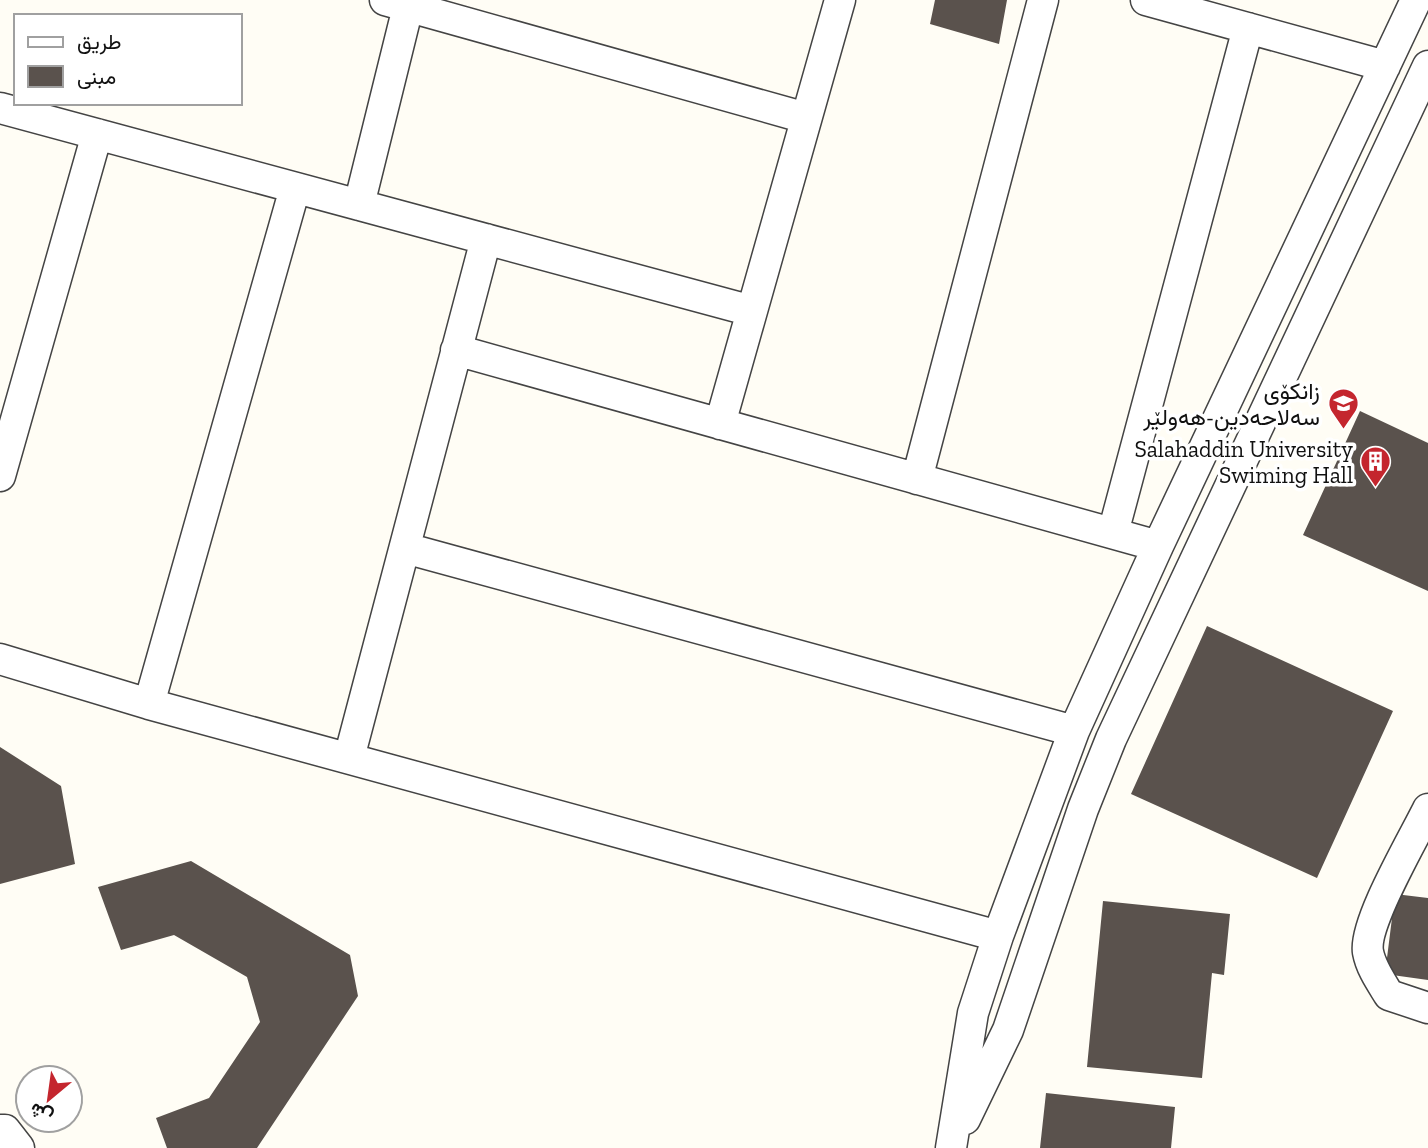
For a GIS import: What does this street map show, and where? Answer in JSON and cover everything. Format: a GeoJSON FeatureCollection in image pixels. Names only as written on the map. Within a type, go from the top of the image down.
{"type":"FeatureCollection","features":[{"type":"Feature","properties":{"kind":"street"},"geometry":{"type":"LineString","coordinates":[[720,424],[839,0]]}},
{"type":"Feature","properties":{"kind":"street"},"geometry":{"type":"LineString","coordinates":[[916,479],[1043,0]]}},
{"type":"Feature","properties":{"kind":"street"},"geometry":{"type":"LineString","coordinates":[[1146,0],[1385,66]]}},
{"type":"Feature","properties":{"kind":"street"},"geometry":{"type":"LineString","coordinates":[[951,1148],[973,1013],[998,936],[1074,731],[1158,546],[1416,0]]}},
{"type":"Feature","properties":{"kind":"street"},"geometry":{"type":"LineString","coordinates":[[359,205],[396,3],[806,118]]}},
{"type":"Feature","properties":{"kind":"street"},"geometry":{"type":"LineString","coordinates":[[1114,533],[1248,28]]}},
{"type":"Feature","properties":{"kind":"street"},"geometry":{"type":"LineString","coordinates":[[951,1148],[1008,1030],[1083,809],[1111,739],[1427,71]]}},
{"type":"Feature","properties":{"kind":"street"},"geometry":{"type":"LineString","coordinates":[[0,108],[752,311]]}},
{"type":"Feature","properties":{"kind":"street"},"geometry":{"type":"LineString","coordinates":[[0,475],[97,134]]}},
{"type":"Feature","properties":{"kind":"street"},"geometry":{"type":"LineString","coordinates":[[149,704],[295,187]]}},
{"type":"Feature","properties":{"kind":"street"},"geometry":{"type":"LineString","coordinates":[[349,758],[486,239]]}},
{"type":"Feature","properties":{"kind":"street"},"geometry":{"type":"LineString","coordinates":[[456,350],[1158,546]]}},
{"type":"Feature","properties":{"kind":"street"},"geometry":{"type":"LineString","coordinates":[[1235,382],[1270,401]]}},
{"type":"Feature","properties":{"kind":"street"},"geometry":{"type":"LineString","coordinates":[[405,548],[1074,731]]}},
{"type":"Feature","properties":{"kind":"street"},"geometry":{"type":"LineString","coordinates":[[0,659],[149,704],[998,936]]}},
{"type":"Feature","properties":{"kind":"street"},"geometry":{"type":"LineString","coordinates":[[1428,809],[1370,928],[1368,951],[1375,974],[1389,995],[1428,1007]]}},
{"type":"Feature","properties":{"kind":"street"},"geometry":{"type":"LineString","coordinates":[[0,1130],[5,1130],[19,1148]]}},
{"type":"Feature","properties":{"kind":"building"},"geometry":{"type":"Polygon","coordinates":[[[935,0],[1007,0],[999,44],[930,24],[935,0]]]}},
{"type":"Feature","properties":{"kind":"building","name":"Salahaddin University Swiming Hall"},"geometry":{"type":"Polygon","coordinates":[[[1360,411],[1428,443],[1428,591],[1303,535],[1360,411]]]}},
{"type":"Feature","properties":{"kind":"building"},"geometry":{"type":"Polygon","coordinates":[[[1207,626],[1393,711],[1317,878],[1131,794],[1207,626]]]}},
{"type":"Feature","properties":{"kind":"building"},"geometry":{"type":"Polygon","coordinates":[[[0,747],[61,786],[75,864],[0,884],[0,747]]]}},
{"type":"Feature","properties":{"kind":"building"},"geometry":{"type":"Polygon","coordinates":[[[191,861],[350,955],[358,996],[257,1148],[167,1148],[156,1118],[209,1098],[260,1022],[247,977],[174,935],[121,950],[98,887],[191,861]]]}},
{"type":"Feature","properties":{"kind":"building"},"geometry":{"type":"Polygon","coordinates":[[[1395,894],[1428,898],[1428,980],[1385,974],[1395,894]]]}},
{"type":"Feature","properties":{"kind":"building"},"geometry":{"type":"Polygon","coordinates":[[[1103,901],[1230,914],[1224,975],[1212,973],[1202,1078],[1087,1067],[1103,901]]]}},
{"type":"Feature","properties":{"kind":"building"},"geometry":{"type":"Polygon","coordinates":[[[1046,1093],[1175,1107],[1171,1148],[1040,1148],[1046,1093]]]}},
{"type":"Feature","properties":{"kind":"place","name":"زانکۆی سەلاحەدین-هەولێر"},"geometry":{"type":"Point","coordinates":[1343,431]}},
{"type":"Feature","properties":{"kind":"place","name":"Salahaddin University Swiming Hall"},"geometry":{"type":"Point","coordinates":[1376,489]}}]}
